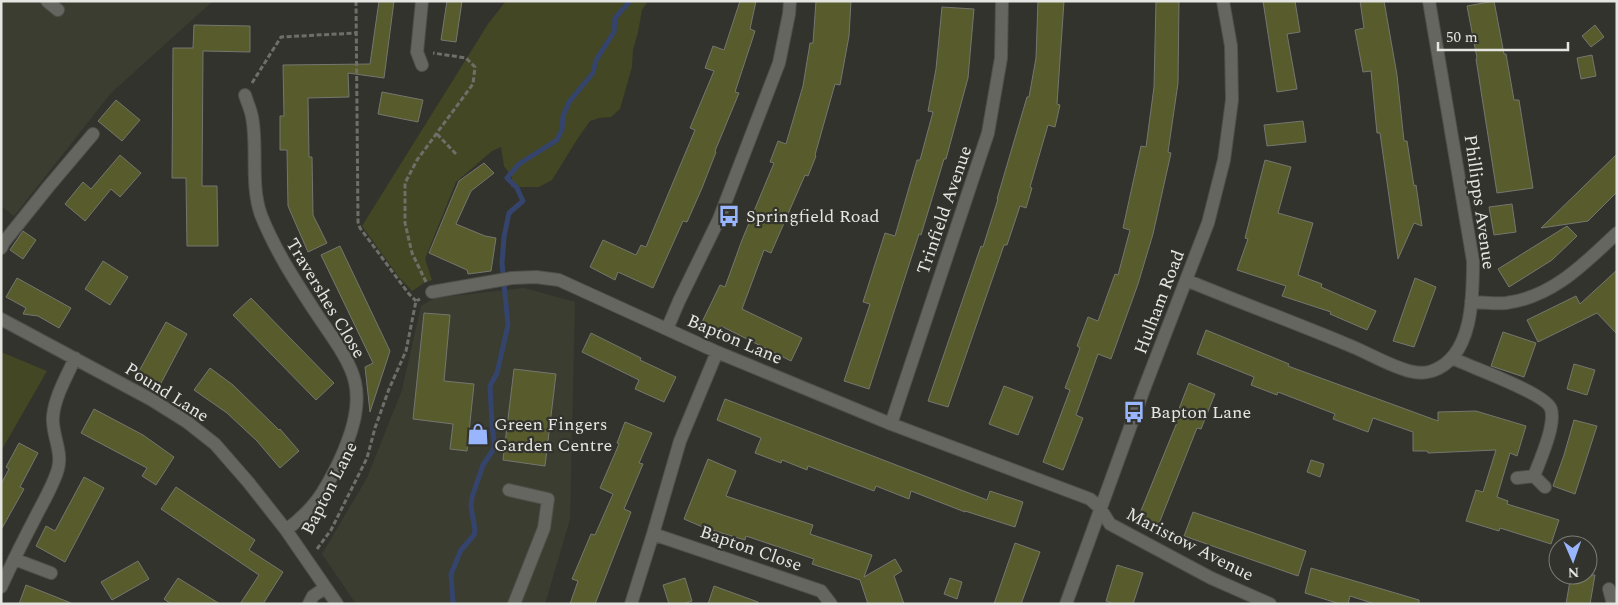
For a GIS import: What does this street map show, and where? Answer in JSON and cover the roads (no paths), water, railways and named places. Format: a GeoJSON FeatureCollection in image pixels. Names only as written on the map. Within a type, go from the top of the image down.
{"type":"FeatureCollection","features":[{"type":"Feature","properties":{"kind":"street"},"geometry":{"type":"LineString","coordinates":[[47,1],[58,10]]}},
{"type":"Feature","properties":{"kind":"street"},"geometry":{"type":"LineString","coordinates":[[422,1],[418,52],[422,65]]}},
{"type":"Feature","properties":{"kind":"street"},"geometry":{"type":"LineString","coordinates":[[667,329],[719,219],[778,63],[790,1]]}},
{"type":"Feature","properties":{"kind":"street","name":"Trinfield Avenue"},"geometry":{"type":"LineString","coordinates":[[891,424],[988,133],[1001,58],[1002,1]]}},
{"type":"Feature","properties":{"kind":"street","name":"Hulham Road"},"geometry":{"type":"LineString","coordinates":[[1066,604],[1100,508],[1208,223],[1224,160],[1232,100],[1230,46],[1223,1]]}},
{"type":"Feature","properties":{"kind":"street","name":"Phillipps Avenue"},"geometry":{"type":"LineString","coordinates":[[1186,280],[1347,344],[1407,371],[1418,374],[1432,371],[1452,358],[1461,346],[1466,330],[1471,302],[1473,260],[1429,1]]}},
{"type":"Feature","properties":{"kind":"street","name":"Travershes Close"},"geometry":{"type":"LineString","coordinates":[[245,95],[252,116],[255,177],[260,211],[271,241],[289,273],[340,349],[355,382],[357,411],[344,450],[316,504],[301,519],[286,530]]}},
{"type":"Feature","properties":{"kind":"street"},"geometry":{"type":"LineString","coordinates":[[1,248],[49,186],[93,134]]}},
{"type":"Feature","properties":{"kind":"street"},"geometry":{"type":"LineString","coordinates":[[1471,302],[1507,303],[1530,297],[1556,285],[1579,269],[1617,233]]}},
{"type":"Feature","properties":{"kind":"street","name":"Bapton Lane"},"geometry":{"type":"LineString","coordinates":[[432,292],[512,278],[536,277],[559,280],[717,352],[891,424],[1090,499],[1100,508]]}},
{"type":"Feature","properties":{"kind":"street","name":"Pound Lane"},"geometry":{"type":"LineString","coordinates":[[1,319],[152,400],[208,438],[249,483],[286,530],[337,604]]}},
{"type":"Feature","properties":{"kind":"street"},"geometry":{"type":"LineString","coordinates":[[631,604],[680,441],[717,352]]}},
{"type":"Feature","properties":{"kind":"street"},"geometry":{"type":"LineString","coordinates":[[1,587],[52,486],[59,467],[53,416],[58,394],[75,358]]}},
{"type":"Feature","properties":{"kind":"street"},"geometry":{"type":"LineString","coordinates":[[1452,358],[1509,382],[1543,399],[1551,408],[1552,422],[1534,476]]}},
{"type":"Feature","properties":{"kind":"street"},"geometry":{"type":"LineString","coordinates":[[1516,478],[1534,476],[1545,486]]}},
{"type":"Feature","properties":{"kind":"street"},"geometry":{"type":"LineString","coordinates":[[509,490],[548,499],[544,528],[514,604]]}},
{"type":"Feature","properties":{"kind":"street","name":"Maristow Avenue"},"geometry":{"type":"LineString","coordinates":[[1100,508],[1110,524],[1211,578],[1270,604]]}},
{"type":"Feature","properties":{"kind":"street","name":"Bapton Close"},"geometry":{"type":"LineString","coordinates":[[653,534],[821,591],[831,604]]}},
{"type":"Feature","properties":{"kind":"street"},"geometry":{"type":"LineString","coordinates":[[14,558],[51,573]]}},
{"type":"Feature","properties":{"kind":"street"},"geometry":{"type":"LineString","coordinates":[[309,604],[313,596],[325,588]]}},
{"type":"Feature","properties":{"kind":"street"},"geometry":{"type":"LineString","coordinates":[[1608,589],[1613,604]]}},
{"type":"Feature","properties":{"kind":"waterway"},"geometry":{"type":"LineString","coordinates":[[453,604],[451,574],[461,550],[474,535],[475,530],[471,507],[472,497],[483,465],[495,447],[490,386],[497,373],[508,325],[502,263],[504,237],[509,213],[523,201],[517,188],[507,178],[519,164],[557,140],[562,129],[563,116],[569,102],[593,73],[596,60],[614,32],[615,18],[630,1]]}},
{"type":"Feature","properties":{"kind":"place","name":"Springfield Road"},"geometry":{"type":"Point","coordinates":[729,216]}},
{"type":"Feature","properties":{"kind":"place","name":"Bapton Lane"},"geometry":{"type":"Point","coordinates":[1134,412]}},
{"type":"Feature","properties":{"kind":"place","name":"Green Fingers Garden Centre"},"geometry":{"type":"Point","coordinates":[478,434]}}]}
